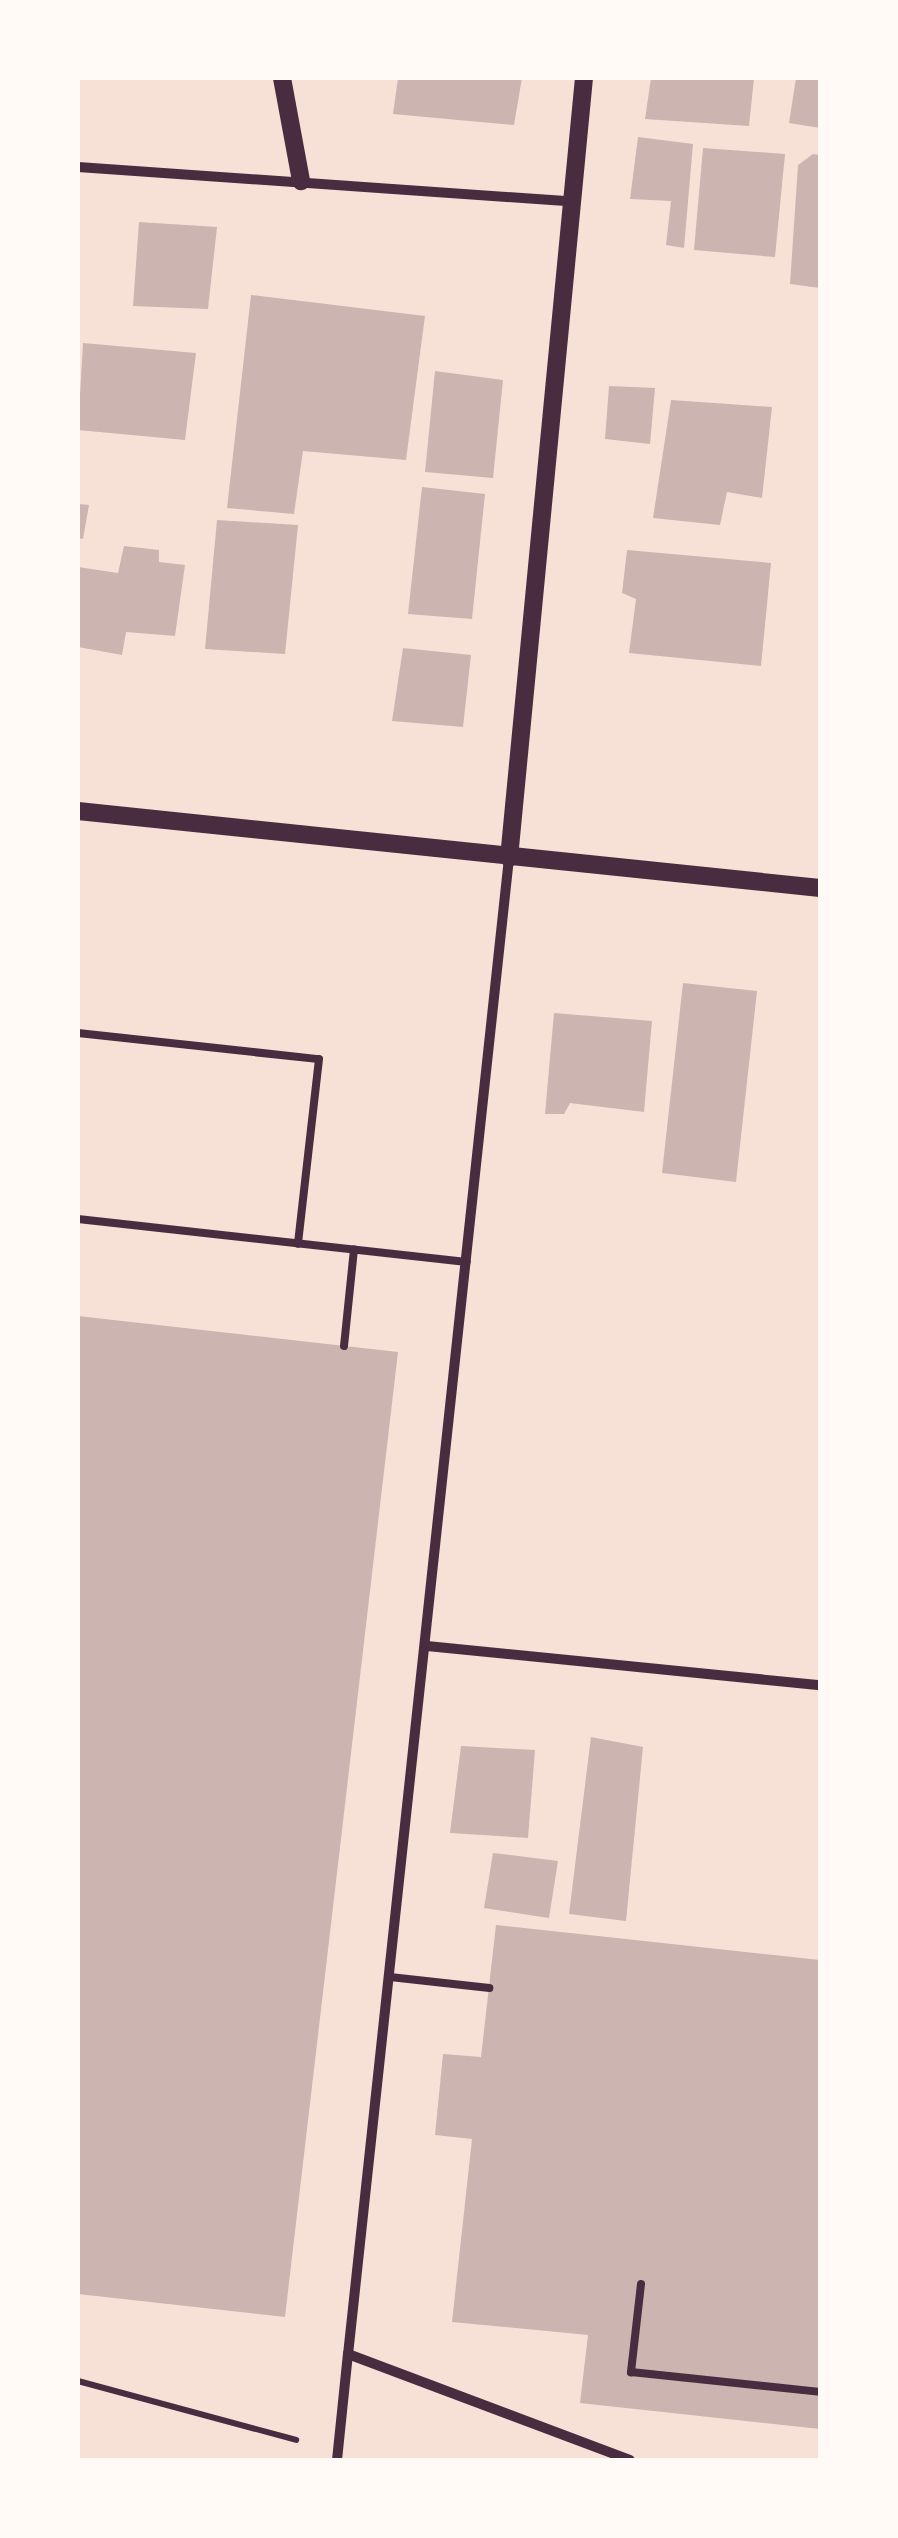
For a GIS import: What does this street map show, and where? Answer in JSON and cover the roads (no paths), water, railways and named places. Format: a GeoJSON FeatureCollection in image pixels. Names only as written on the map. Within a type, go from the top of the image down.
{"type":"FeatureCollection","features":[{"type":"Feature","properties":{"kind":"street"},"geometry":{"type":"LineString","coordinates":[[282,78],[301,181]]}},
{"type":"Feature","properties":{"kind":"street"},"geometry":{"type":"LineString","coordinates":[[338,2457],[428,1646],[584,78]]}},
{"type":"Feature","properties":{"kind":"street"},"geometry":{"type":"LineString","coordinates":[[78,167],[573,202]]}},
{"type":"Feature","properties":{"kind":"street"},"geometry":{"type":"LineString","coordinates":[[78,811],[820,888]]}},
{"type":"Feature","properties":{"kind":"street"},"geometry":{"type":"LineString","coordinates":[[428,1646],[820,1685]]}},
{"type":"Feature","properties":{"kind":"street"},"geometry":{"type":"LineString","coordinates":[[348,2354],[630,2460]]}},
{"type":"Feature","properties":{"kind":"lane"},"geometry":{"type":"LineString","coordinates":[[78,1032],[319,1059],[298,1244]]}},
{"type":"Feature","properties":{"kind":"lane"},"geometry":{"type":"LineString","coordinates":[[78,1219],[467,1262]]}},
{"type":"Feature","properties":{"kind":"lane"},"geometry":{"type":"LineString","coordinates":[[344,1346],[354,1250]]}},
{"type":"Feature","properties":{"kind":"lane"},"geometry":{"type":"LineString","coordinates":[[390,1977],[488,1988]]}},
{"type":"Feature","properties":{"kind":"lane"},"geometry":{"type":"LineString","coordinates":[[641,2284],[631,2372],[820,2392]]}}]}
